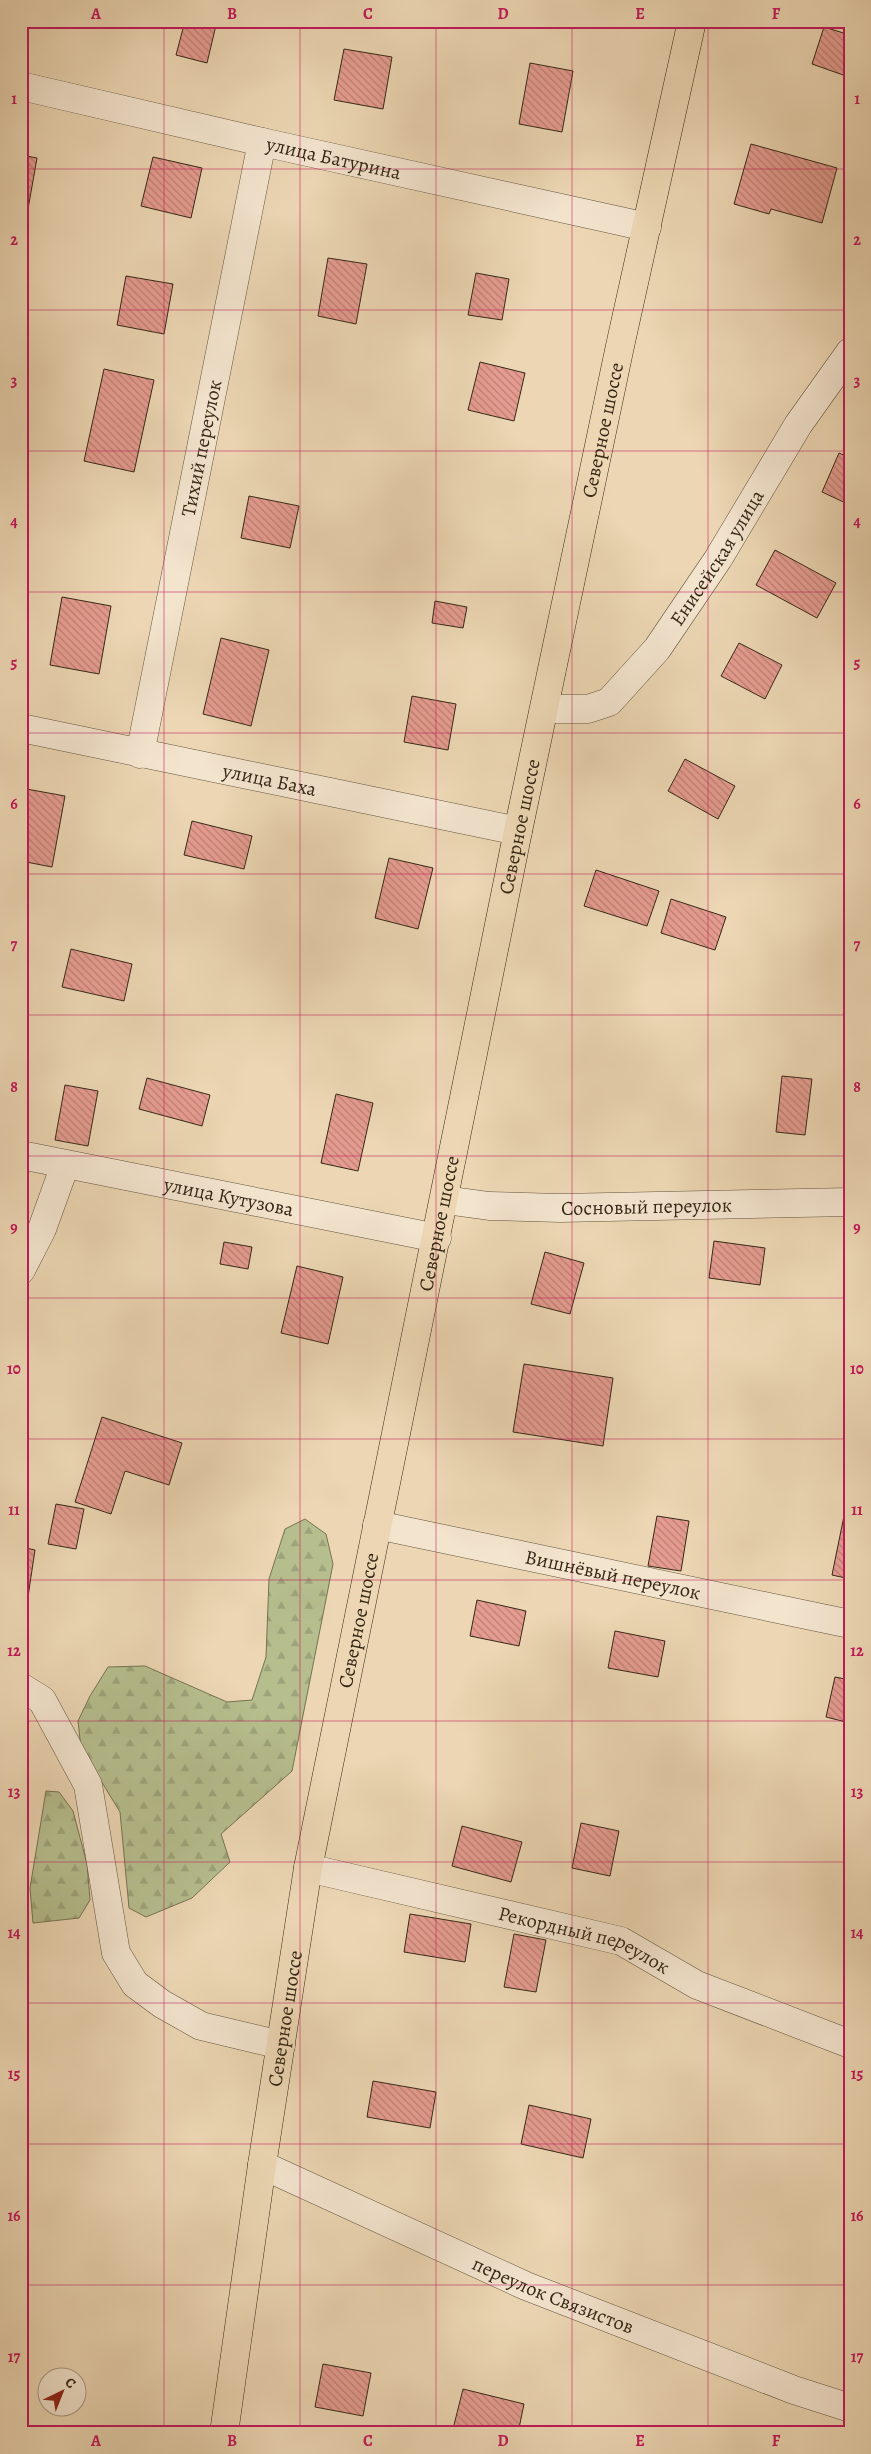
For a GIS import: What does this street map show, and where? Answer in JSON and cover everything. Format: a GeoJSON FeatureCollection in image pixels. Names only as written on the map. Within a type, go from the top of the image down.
{"type":"FeatureCollection","features":[{"type":"Feature","properties":{"kind":"main road","name":"Северное шоссе"},"geometry":{"type":"LineString","coordinates":[[224,2433],[262,2166],[308,1868],[445,1200],[518,831],[546,710],[692,21]]}},
{"type":"Feature","properties":{"kind":"street","name":"улица Батурина"},"geometry":{"type":"LineString","coordinates":[[21,86],[262,142],[647,227]]}},
{"type":"Feature","properties":{"kind":"street","name":"Тихий переулок"},"geometry":{"type":"LineString","coordinates":[[140,754],[262,142]]}},
{"type":"Feature","properties":{"kind":"street","name":"Енисейская улица"},"geometry":{"type":"LineString","coordinates":[[546,710],[588,709],[609,702],[657,648],[718,559],[798,425],[850,352]]}},
{"type":"Feature","properties":{"kind":"street","name":"улица Баха"},"geometry":{"type":"LineString","coordinates":[[21,728],[518,831]]}},
{"type":"Feature","properties":{"kind":"street","name":"улица Кутузова"},"geometry":{"type":"LineString","coordinates":[[21,1155],[437,1238]]}},
{"type":"Feature","properties":{"kind":"street"},"geometry":{"type":"LineString","coordinates":[[21,1270],[42,1229],[65,1165]]}},
{"type":"Feature","properties":{"kind":"street","name":"Сосновый переулок"},"geometry":{"type":"LineString","coordinates":[[445,1200],[489,1206],[560,1208],[850,1202]]}},
{"type":"Feature","properties":{"kind":"street","name":"Вишнёвый переулок"},"geometry":{"type":"LineString","coordinates":[[377,1525],[850,1624]]}},
{"type":"Feature","properties":{"kind":"street"},"geometry":{"type":"LineString","coordinates":[[21,1687],[42,1700],[88,1785],[116,1953],[135,1984],[162,2004],[200,2026],[281,2045]]}},
{"type":"Feature","properties":{"kind":"street","name":"Рекордный переулок"},"geometry":{"type":"LineString","coordinates":[[308,1868],[621,1940],[697,1985],[850,2044]]}},
{"type":"Feature","properties":{"kind":"street","name":"переулок Связистов"},"geometry":{"type":"LineString","coordinates":[[262,2166],[526,2286],[794,2390],[850,2408]]}},
{"type":"Feature","properties":{"kind":"green space"},"geometry":{"type":"Polygon","coordinates":[[[305,1519],[326,1534],[333,1564],[292,1771],[221,1834],[230,1862],[192,1898],[146,1917],[129,1908],[120,1812],[81,1748],[78,1721],[90,1696],[108,1667],[145,1666],[227,1702],[252,1700],[266,1657],[269,1579],[285,1529],[305,1519]]]}},
{"type":"Feature","properties":{"kind":"green space"},"geometry":{"type":"Polygon","coordinates":[[[46,1791],[59,1792],[73,1811],[87,1864],[90,1900],[79,1918],[33,1923],[30,1888],[46,1791]]]}},
{"type":"Feature","properties":{"kind":"building"},"geometry":{"type":"Polygon","coordinates":[[[185,21],[217,21],[207,63],[176,55],[185,21]]]}},
{"type":"Feature","properties":{"kind":"building"},"geometry":{"type":"Polygon","coordinates":[[[824,27],[850,35],[850,64],[846,76],[812,64],[824,27]]]}},
{"type":"Feature","properties":{"kind":"building"},"geometry":{"type":"Polygon","coordinates":[[[344,49],[392,57],[383,109],[334,100],[344,49]]]}},
{"type":"Feature","properties":{"kind":"building"},"geometry":{"type":"Polygon","coordinates":[[[530,63],[573,71],[562,132],[519,124],[530,63]]]}},
{"type":"Feature","properties":{"kind":"building"},"geometry":{"type":"Polygon","coordinates":[[[751,144],[837,168],[822,223],[771,209],[769,214],[734,204],[751,144]]]}},
{"type":"Feature","properties":{"kind":"building"},"geometry":{"type":"Polygon","coordinates":[[[21,155],[37,158],[28,209],[21,208],[21,155]]]}},
{"type":"Feature","properties":{"kind":"building"},"geometry":{"type":"Polygon","coordinates":[[[153,157],[202,168],[191,218],[141,206],[153,157]]]}},
{"type":"Feature","properties":{"kind":"building"},"geometry":{"type":"Polygon","coordinates":[[[328,258],[367,264],[356,324],[318,316],[328,258]]]}},
{"type":"Feature","properties":{"kind":"building"},"geometry":{"type":"Polygon","coordinates":[[[476,273],[509,279],[502,320],[468,315],[476,273]]]}},
{"type":"Feature","properties":{"kind":"building"},"geometry":{"type":"Polygon","coordinates":[[[126,276],[173,284],[164,334],[117,325],[126,276]]]}},
{"type":"Feature","properties":{"kind":"building"},"geometry":{"type":"Polygon","coordinates":[[[480,362],[525,373],[514,421],[468,410],[480,362]]]}},
{"type":"Feature","properties":{"kind":"building"},"geometry":{"type":"Polygon","coordinates":[[[104,369],[154,380],[134,472],[84,461],[104,369]]]}},
{"type":"Feature","properties":{"kind":"building"},"geometry":{"type":"Polygon","coordinates":[[[839,453],[850,458],[850,505],[822,492],[839,453]]]}},
{"type":"Feature","properties":{"kind":"building"},"geometry":{"type":"Polygon","coordinates":[[[249,496],[299,506],[290,548],[241,538],[249,496]]]}},
{"type":"Feature","properties":{"kind":"building"},"geometry":{"type":"Polygon","coordinates":[[[775,550],[836,583],[817,618],[756,585],[775,550]]]}},
{"type":"Feature","properties":{"kind":"building"},"geometry":{"type":"Polygon","coordinates":[[[62,597],[111,606],[99,674],[50,665],[62,597]]]}},
{"type":"Feature","properties":{"kind":"building"},"geometry":{"type":"Polygon","coordinates":[[[435,601],[467,607],[463,628],[432,623],[435,601]]]}},
{"type":"Feature","properties":{"kind":"building"},"geometry":{"type":"Polygon","coordinates":[[[221,638],[269,650],[251,726],[203,714],[221,638]]]}},
{"type":"Feature","properties":{"kind":"building"},"geometry":{"type":"Polygon","coordinates":[[[739,643],[782,665],[765,699],[721,676],[739,643]]]}},
{"type":"Feature","properties":{"kind":"building"},"geometry":{"type":"Polygon","coordinates":[[[412,696],[456,704],[448,750],[404,742],[412,696]]]}},
{"type":"Feature","properties":{"kind":"building"},"geometry":{"type":"Polygon","coordinates":[[[685,759],[735,786],[718,819],[668,791],[685,759]]]}},
{"type":"Feature","properties":{"kind":"building"},"geometry":{"type":"Polygon","coordinates":[[[21,788],[65,796],[52,867],[21,861],[21,788]]]}},
{"type":"Feature","properties":{"kind":"building"},"geometry":{"type":"Polygon","coordinates":[[[192,821],[252,836],[244,869],[184,855],[192,821]]]}},
{"type":"Feature","properties":{"kind":"building"},"geometry":{"type":"Polygon","coordinates":[[[389,858],[433,868],[418,929],[375,918],[389,858]]]}},
{"type":"Feature","properties":{"kind":"building"},"geometry":{"type":"Polygon","coordinates":[[[596,870],[659,891],[647,926],[584,906],[596,870]]]}},
{"type":"Feature","properties":{"kind":"building"},"geometry":{"type":"Polygon","coordinates":[[[671,899],[726,917],[715,950],[661,933],[671,899]]]}},
{"type":"Feature","properties":{"kind":"building"},"geometry":{"type":"Polygon","coordinates":[[[71,949],[132,964],[124,1001],[62,987],[71,949]]]}},
{"type":"Feature","properties":{"kind":"building"},"geometry":{"type":"Polygon","coordinates":[[[782,1076],[812,1079],[805,1135],[776,1132],[782,1076]]]}},
{"type":"Feature","properties":{"kind":"building"},"geometry":{"type":"Polygon","coordinates":[[[147,1078],[210,1095],[202,1126],[139,1109],[147,1078]]]}},
{"type":"Feature","properties":{"kind":"building"},"geometry":{"type":"Polygon","coordinates":[[[65,1085],[98,1091],[88,1146],[55,1140],[65,1085]]]}},
{"type":"Feature","properties":{"kind":"building"},"geometry":{"type":"Polygon","coordinates":[[[336,1094],[373,1103],[358,1171],[321,1163],[336,1094]]]}},
{"type":"Feature","properties":{"kind":"building"},"geometry":{"type":"Polygon","coordinates":[[[714,1241],[765,1248],[760,1285],[709,1278],[714,1241]]]}},
{"type":"Feature","properties":{"kind":"building"},"geometry":{"type":"Polygon","coordinates":[[[224,1242],[252,1247],[248,1269],[220,1264],[224,1242]]]}},
{"type":"Feature","properties":{"kind":"building"},"geometry":{"type":"Polygon","coordinates":[[[545,1252],[584,1263],[570,1314],[531,1304],[545,1252]]]}},
{"type":"Feature","properties":{"kind":"building"},"geometry":{"type":"Polygon","coordinates":[[[297,1266],[343,1277],[328,1344],[281,1333],[297,1266]]]}},
{"type":"Feature","properties":{"kind":"building"},"geometry":{"type":"Polygon","coordinates":[[[524,1364],[613,1378],[603,1446],[513,1432],[524,1364]]]}},
{"type":"Feature","properties":{"kind":"building"},"geometry":{"type":"Polygon","coordinates":[[[102,1417],[182,1443],[169,1485],[125,1471],[111,1514],[75,1502],[102,1417]]]}},
{"type":"Feature","properties":{"kind":"building"},"geometry":{"type":"Polygon","coordinates":[[[56,1504],[84,1509],[76,1549],[48,1544],[56,1504]]]}},
{"type":"Feature","properties":{"kind":"building"},"geometry":{"type":"Polygon","coordinates":[[[845,1511],[850,1512],[850,1579],[832,1575],[845,1511]]]}},
{"type":"Feature","properties":{"kind":"building"},"geometry":{"type":"Polygon","coordinates":[[[657,1516],[689,1521],[681,1571],[648,1566],[657,1516]]]}},
{"type":"Feature","properties":{"kind":"building"},"geometry":{"type":"Polygon","coordinates":[[[21,1547],[35,1550],[26,1610],[21,1609],[21,1547]]]}},
{"type":"Feature","properties":{"kind":"building"},"geometry":{"type":"Polygon","coordinates":[[[477,1600],[526,1611],[519,1646],[470,1636],[477,1600]]]}},
{"type":"Feature","properties":{"kind":"building"},"geometry":{"type":"Polygon","coordinates":[[[615,1631],[665,1641],[658,1677],[608,1668],[615,1631]]]}},
{"type":"Feature","properties":{"kind":"building"},"geometry":{"type":"Polygon","coordinates":[[[835,1677],[850,1680],[850,1723],[826,1717],[835,1677]]]}},
{"type":"Feature","properties":{"kind":"building"},"geometry":{"type":"Polygon","coordinates":[[[581,1823],[619,1831],[610,1876],[572,1868],[581,1823]]]}},
{"type":"Feature","properties":{"kind":"building"},"geometry":{"type":"Polygon","coordinates":[[[462,1826],[522,1842],[511,1882],[452,1866],[462,1826]]]}},
{"type":"Feature","properties":{"kind":"building"},"geometry":{"type":"Polygon","coordinates":[[[410,1914],[471,1924],[465,1962],[404,1952],[410,1914]]]}},
{"type":"Feature","properties":{"kind":"building"},"geometry":{"type":"Polygon","coordinates":[[[514,1934],[546,1940],[536,1992],[504,1987],[514,1934]]]}},
{"type":"Feature","properties":{"kind":"building"},"geometry":{"type":"Polygon","coordinates":[[[373,2081],[436,2092],[430,2128],[367,2117],[373,2081]]]}},
{"type":"Feature","properties":{"kind":"building"},"geometry":{"type":"Polygon","coordinates":[[[529,2105],[591,2119],[583,2158],[521,2144],[529,2105]]]}},
{"type":"Feature","properties":{"kind":"building"},"geometry":{"type":"Polygon","coordinates":[[[323,2364],[371,2373],[363,2416],[315,2407],[323,2364]]]}},
{"type":"Feature","properties":{"kind":"building"},"geometry":{"type":"Polygon","coordinates":[[[463,2389],[524,2404],[518,2433],[467,2433],[453,2429],[463,2389]]]}}]}
